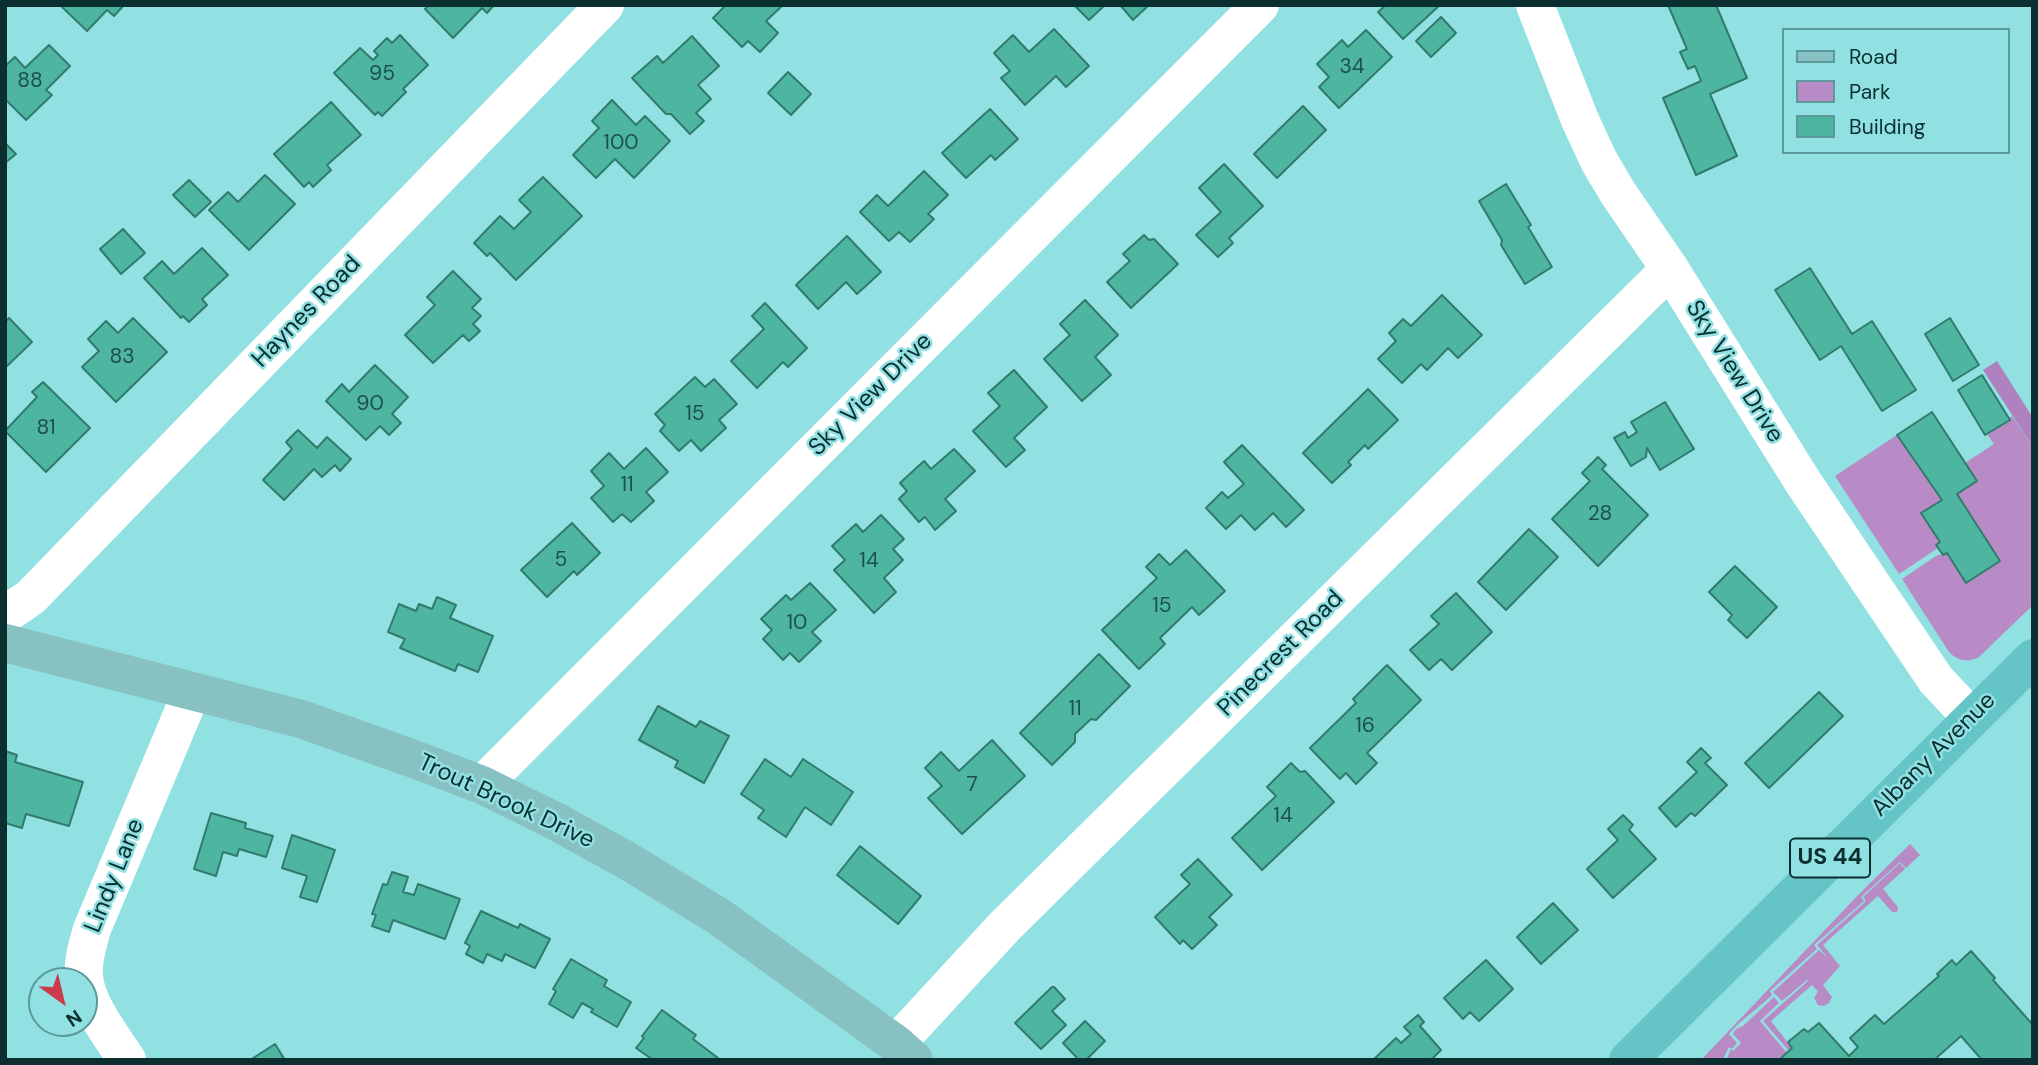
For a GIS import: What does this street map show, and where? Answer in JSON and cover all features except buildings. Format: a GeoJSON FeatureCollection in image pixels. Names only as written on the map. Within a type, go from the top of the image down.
{"type":"FeatureCollection","features":[{"type":"Feature","properties":{"kind":"highway","name":"Albany Avenue"},"geometry":{"type":"LineString","coordinates":[[1628,1060],[2033,658]]}},
{"type":"Feature","properties":{"kind":"main road","name":"Trout Brook Drive"},"geometry":{"type":"LineString","coordinates":[[5,643],[301,719],[482,785],[626,860],[718,916],[905,1052]]}},
{"type":"Feature","properties":{"kind":"street","name":"Haynes Road"},"geometry":{"type":"LineString","coordinates":[[5,615],[31,597],[605,5]]}},
{"type":"Feature","properties":{"kind":"street","name":"Sky View Drive"},"geometry":{"type":"LineString","coordinates":[[482,785],[1260,5]]}},
{"type":"Feature","properties":{"kind":"street","name":"Sky View Drive"},"geometry":{"type":"LineString","coordinates":[[1535,5],[1580,120],[1618,193],[1670,269],[1818,504],[1936,680],[1971,717]]}},
{"type":"Feature","properties":{"kind":"street","name":"Pinecrest Road"},"geometry":{"type":"LineString","coordinates":[[905,1052],[1005,926],[1670,269]]}},
{"type":"Feature","properties":{"kind":"street","name":"Lindy Lane"},"geometry":{"type":"LineString","coordinates":[[127,1060],[88,994],[84,977],[85,957],[92,929],[192,691]]}},
{"type":"Feature","properties":{"kind":"green space"},"geometry":{"type":"Polygon","coordinates":[[[2012,416],[2033,447],[2033,605],[1979,657],[1963,660],[1949,652],[1902,579],[1936,556],[1947,553],[1966,583],[1957,494],[1977,481],[1965,463],[1994,444],[1987,434],[2012,416]]]}},
{"type":"Feature","properties":{"kind":"green space"},"geometry":{"type":"Polygon","coordinates":[[[1897,435],[1942,500],[1921,513],[1940,542],[1936,545],[1938,548],[1899,574],[1835,476],[1897,435]]]}},
{"type":"Feature","properties":{"kind":"green space"},"geometry":{"type":"Polygon","coordinates":[[[1910,844],[1920,855],[1906,868],[1900,862],[1861,897],[1864,901],[1814,945],[1817,949],[1770,991],[1772,995],[1733,1029],[1729,1034],[1737,1043],[1732,1049],[1729,1047],[1725,1060],[1701,1060],[1862,891],[1910,844]]]}},
{"type":"Feature","properties":{"kind":"green space"},"geometry":{"type":"Polygon","coordinates":[[[1900,863],[1905,869],[1883,889],[1898,907],[1897,912],[1892,912],[1878,896],[1823,945],[1840,966],[1823,985],[1832,997],[1829,1003],[1818,1005],[1814,998],[1818,991],[1812,985],[1771,1021],[1792,1048],[1789,1051],[1763,1021],[1809,980],[1782,1001],[1773,992],[1819,950],[1828,958],[1817,945],[1866,901],[1863,897],[1900,863]]]}},
{"type":"Feature","properties":{"kind":"green space"},"geometry":{"type":"Polygon","coordinates":[[[1774,997],[1779,1003],[1760,1021],[1787,1053],[1779,1060],[1728,1060],[1731,1049],[1733,1051],[1741,1043],[1733,1034],[1736,1029],[1743,1026],[1774,997]]]}},
{"type":"Feature","properties":{"kind":"shaded area"},"geometry":{"type":"Polygon","coordinates":[[[1997,361],[2033,418],[2033,447],[1983,370],[1997,361]]]}}]}
